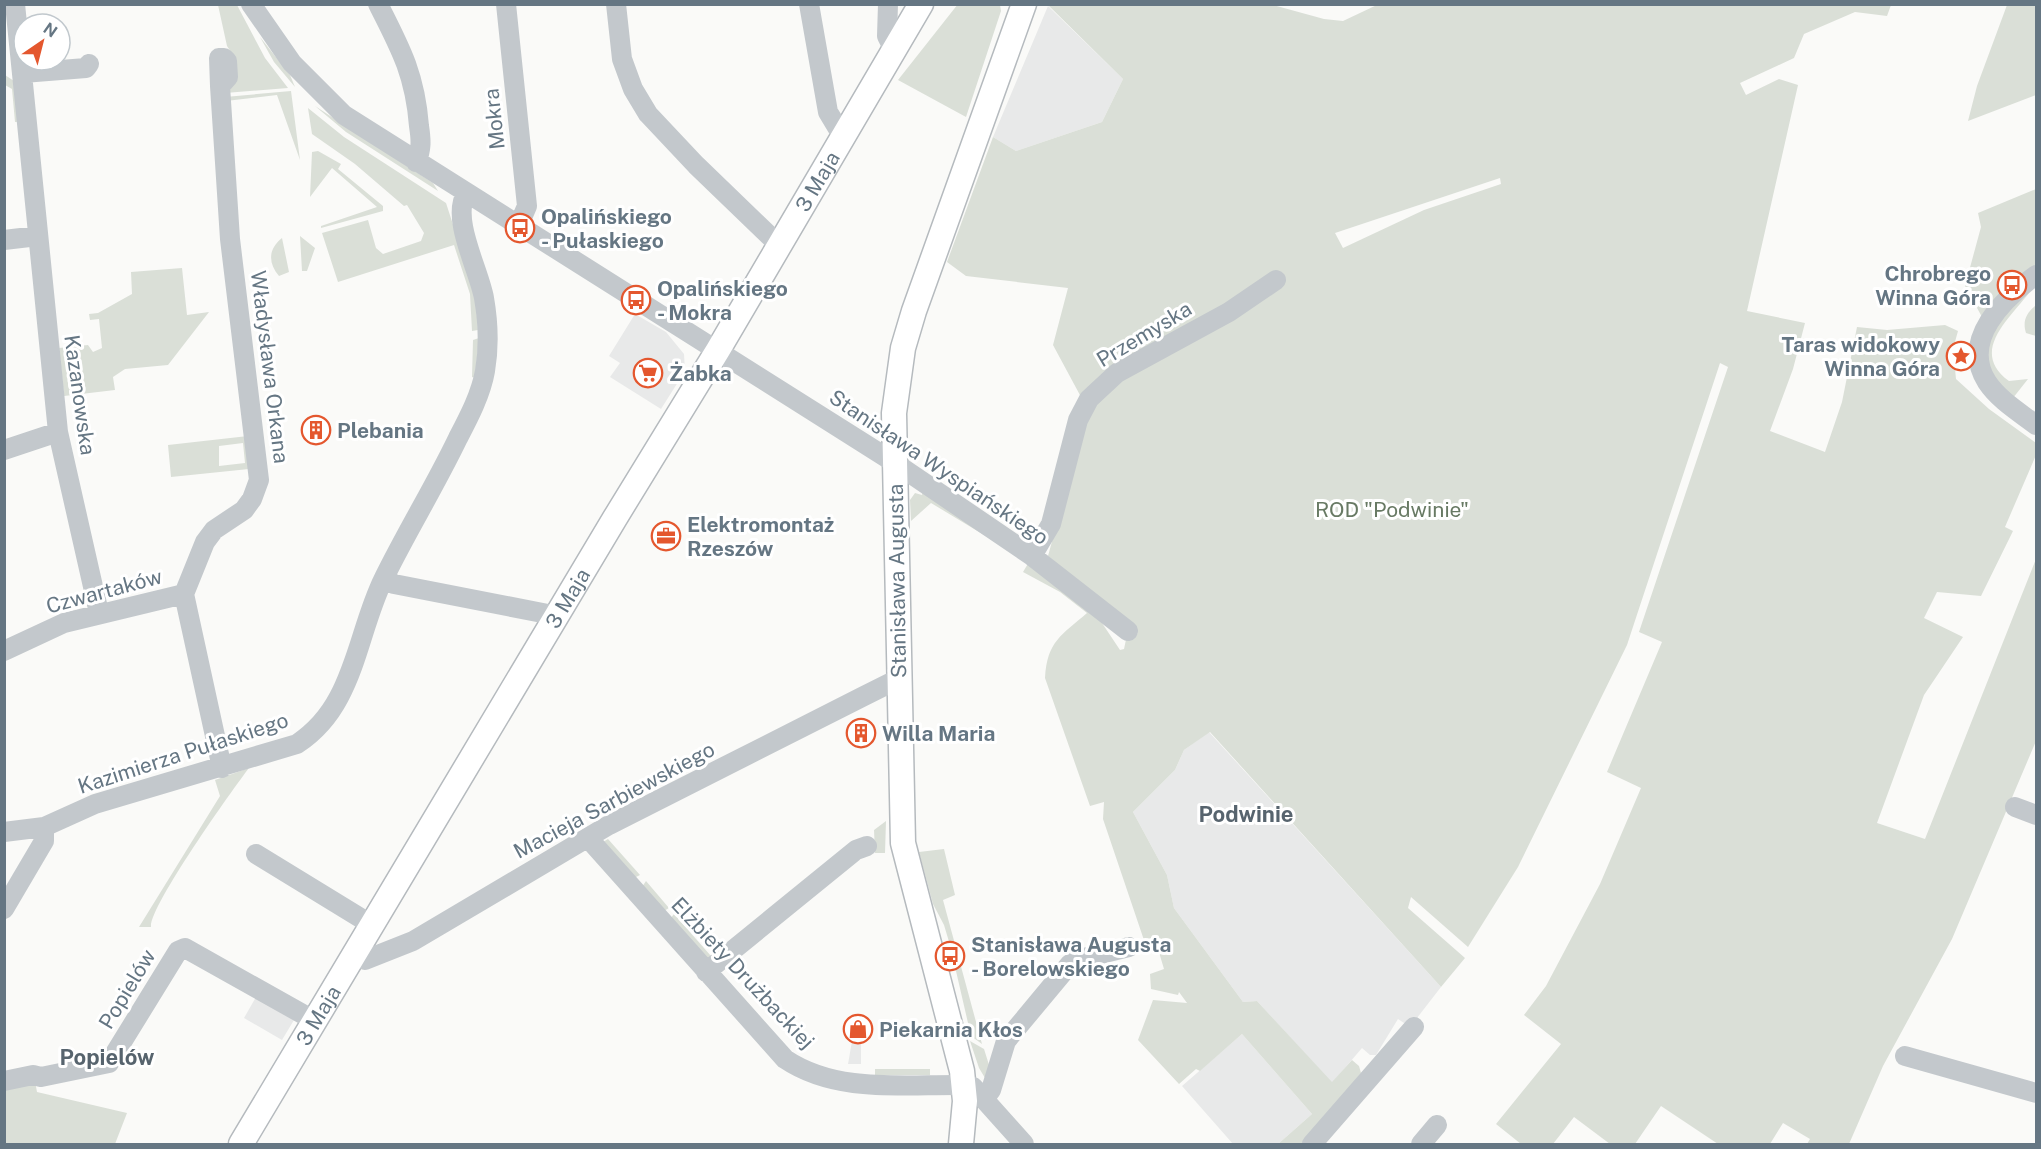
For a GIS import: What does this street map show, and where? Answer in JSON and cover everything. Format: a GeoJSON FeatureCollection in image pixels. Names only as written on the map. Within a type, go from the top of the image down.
{"type":"FeatureCollection","features":[{"type":"Feature","properties":{"kind":"main road","name":"3 Maja"},"geometry":{"type":"LineString","coordinates":[[242,1144],[718,351],[921,4]]}},
{"type":"Feature","properties":{"kind":"main road","name":"3 Maja"},"geometry":{"type":"LineString","coordinates":[[895,52],[937,4]]}},
{"type":"Feature","properties":{"kind":"main road","name":"Stanisława Augusta"},"geometry":{"type":"LineString","coordinates":[[962,1136],[964,1085],[952,1028],[903,843],[898,683],[896,388],[909,328],[1024,4]]}},
{"type":"Feature","properties":{"kind":"street","name":"Stanisława Wyspiańskiego"},"geometry":{"type":"LineString","coordinates":[[251,4],[279,47],[314,88],[344,115],[895,463],[1032,556],[1128,631]]}},
{"type":"Feature","properties":{"kind":"street"},"geometry":{"type":"LineString","coordinates":[[378,4],[410,69],[417,93],[421,147],[416,162]]}},
{"type":"Feature","properties":{"kind":"street","name":"Mokra"},"geometry":{"type":"LineString","coordinates":[[506,4],[527,206],[518,226]]}},
{"type":"Feature","properties":{"kind":"street"},"geometry":{"type":"LineString","coordinates":[[616,4],[622,59],[633,89],[648,114],[712,181],[779,245]]}},
{"type":"Feature","properties":{"kind":"street"},"geometry":{"type":"LineString","coordinates":[[809,4],[828,112],[837,128],[846,134]]}},
{"type":"Feature","properties":{"kind":"street"},"geometry":{"type":"LineString","coordinates":[[888,4],[887,36],[895,52]]}},
{"type":"Feature","properties":{"kind":"street"},"geometry":{"type":"LineString","coordinates":[[72,68],[86,68],[89,64]]}},
{"type":"Feature","properties":{"kind":"street","name":"Kazanowska"},"geometry":{"type":"LineString","coordinates":[[16,72],[38,236],[58,432],[99,613]]}},
{"type":"Feature","properties":{"kind":"street","name":"Władysława Orkana"},"geometry":{"type":"LineString","coordinates":[[184,594],[205,542],[214,530],[244,510],[259,480],[230,239],[220,86]]}},
{"type":"Feature","properties":{"kind":"street","name":"Kazimierza Pułaskiego"},"geometry":{"type":"LineString","coordinates":[[4,832],[44,827],[95,804],[286,749],[297,744],[318,727],[339,697],[366,620],[384,579],[449,457],[475,403],[485,371],[484,299],[461,215],[466,194]]}},
{"type":"Feature","properties":{"kind":"street"},"geometry":{"type":"LineString","coordinates":[[4,240],[38,236]]}},
{"type":"Feature","properties":{"kind":"street"},"geometry":{"type":"LineString","coordinates":[[2036,278],[2005,302],[1987,323],[1980,342],[1978,360],[1988,384],[2007,403],[2037,425]]}},
{"type":"Feature","properties":{"kind":"street","name":"Przemyska"},"geometry":{"type":"LineString","coordinates":[[1032,556],[1051,524],[1078,420],[1089,399],[1117,373],[1229,312],[1276,280]]}},
{"type":"Feature","properties":{"kind":"street"},"geometry":{"type":"LineString","coordinates":[[4,450],[58,432]]}},
{"type":"Feature","properties":{"kind":"street"},"geometry":{"type":"LineString","coordinates":[[384,579],[394,584],[558,616]]}},
{"type":"Feature","properties":{"kind":"street"},"geometry":{"type":"LineString","coordinates":[[184,594],[222,768]]}},
{"type":"Feature","properties":{"kind":"street","name":"Czwartaków"},"geometry":{"type":"LineString","coordinates":[[4,651],[64,623],[184,594]]}},
{"type":"Feature","properties":{"kind":"street","name":"Macieja Sarbiewskiego"},"geometry":{"type":"LineString","coordinates":[[356,954],[365,960],[413,941],[588,838],[890,683],[898,683]]}},
{"type":"Feature","properties":{"kind":"street"},"geometry":{"type":"LineString","coordinates":[[2015,807],[2037,815]]}},
{"type":"Feature","properties":{"kind":"street"},"geometry":{"type":"LineString","coordinates":[[4,909],[44,841],[44,827]]}},
{"type":"Feature","properties":{"kind":"street","name":"Elżbiety Drużbackiej"},"geometry":{"type":"LineString","coordinates":[[588,838],[784,1059],[805,1073],[825,1079],[858,1084],[964,1085]]}},
{"type":"Feature","properties":{"kind":"street"},"geometry":{"type":"LineString","coordinates":[[706,972],[856,850],[867,846]]}},
{"type":"Feature","properties":{"kind":"street"},"geometry":{"type":"LineString","coordinates":[[256,854],[372,925]]}},
{"type":"Feature","properties":{"kind":"street"},"geometry":{"type":"LineString","coordinates":[[985,1098],[993,1083],[1006,1041],[1070,964],[1084,958],[1129,947]]}},
{"type":"Feature","properties":{"kind":"street","name":"Popielów"},"geometry":{"type":"LineString","coordinates":[[4,1081],[33,1075],[41,1077],[109,1063],[178,951],[185,948],[315,1022]]}},
{"type":"Feature","properties":{"kind":"street"},"geometry":{"type":"LineString","coordinates":[[1312,1144],[1414,1028]]}},
{"type":"Feature","properties":{"kind":"street"},"geometry":{"type":"LineString","coordinates":[[1905,1056],[2037,1093]]}},
{"type":"Feature","properties":{"kind":"street"},"geometry":{"type":"LineString","coordinates":[[964,1085],[973,1088],[985,1098],[996,1115],[1024,1144]]}},
{"type":"Feature","properties":{"kind":"street"},"geometry":{"type":"LineString","coordinates":[[962,1136],[974,1114],[982,1111],[996,1115]]}},
{"type":"Feature","properties":{"kind":"street"},"geometry":{"type":"LineString","coordinates":[[1421,1144],[1437,1125]]}},
{"type":"Feature","properties":{"kind":"shaded area"},"geometry":{"type":"Polygon","coordinates":[[[1048,6],[1123,79],[1102,122],[1016,151],[993,137],[1048,6]]]}},
{"type":"Feature","properties":{"kind":"shaded area"},"geometry":{"type":"Polygon","coordinates":[[[635,314],[666,332],[684,354],[685,371],[661,409],[610,377],[620,363],[609,356],[635,314]]]}},
{"type":"Feature","properties":{"kind":"shaded area"},"geometry":{"type":"Polygon","coordinates":[[[1209,732],[1441,987],[1410,1027],[1398,1019],[1376,1055],[1370,1055],[1362,1048],[1332,1083],[1257,1001],[1243,1002],[1174,908],[1167,875],[1133,812],[1175,770],[1184,750],[1209,732]]]}},
{"type":"Feature","properties":{"kind":"shaded area"},"geometry":{"type":"Polygon","coordinates":[[[256,997],[294,1020],[282,1040],[244,1018],[256,997]]]}},
{"type":"Feature","properties":{"kind":"shaded area"},"geometry":{"type":"Polygon","coordinates":[[[855,1024],[861,1025],[861,1064],[848,1064],[855,1024]]]}},
{"type":"Feature","properties":{"kind":"shaded area"},"geometry":{"type":"Polygon","coordinates":[[[1242,1034],[1312,1114],[1278,1144],[1233,1144],[1182,1086],[1242,1034]]]}},
{"type":"Feature","properties":{"kind":"green space"},"geometry":{"type":"Polygon","coordinates":[[[958,4],[1000,5],[1001,11],[966,117],[898,80],[958,4]]]}},
{"type":"Feature","properties":{"kind":"green space","name":"ROD \"Podwinie\""},"geometry":{"type":"Polygon","coordinates":[[[1379,4],[1891,5],[1887,16],[1855,12],[1804,34],[1794,58],[1740,83],[1746,95],[1779,79],[1798,85],[1747,311],[1805,323],[1793,369],[1770,431],[1825,452],[1842,402],[1857,327],[1887,330],[1945,325],[1958,331],[1953,349],[1956,379],[1989,409],[2036,443],[2036,455],[2005,527],[2013,531],[1981,596],[1937,592],[1924,618],[1963,637],[1924,695],[1877,823],[1925,839],[2036,559],[2036,741],[1952,939],[1883,1066],[1849,1144],[1807,1144],[1810,1139],[1783,1123],[1770,1144],[1718,1144],[1661,1106],[1635,1144],[1610,1144],[1574,1117],[1553,1144],[1521,1144],[1496,1124],[1561,1044],[1524,1015],[1546,986],[1600,884],[1641,788],[1607,772],[1662,642],[1639,632],[1728,367],[1720,363],[1627,645],[1518,867],[1468,947],[1411,897],[1408,908],[1465,958],[1441,987],[1210,732],[1184,750],[1175,770],[1133,812],[1167,875],[1174,908],[1243,1002],[1257,1001],[1332,1082],[1352,1060],[1359,1066],[1361,1073],[1306,1144],[1278,1144],[1312,1114],[1242,1034],[1200,1071],[1196,1069],[1179,1084],[1138,1040],[1153,1000],[1187,1003],[1179,992],[1178,995],[1151,989],[1150,974],[1164,969],[1158,949],[1148,952],[1103,819],[1104,802],[1090,806],[1045,678],[1049,655],[1057,640],[1087,613],[1060,592],[1023,572],[1029,562],[931,503],[911,521],[910,500],[915,493],[922,495],[923,490],[1034,561],[1100,620],[1120,650],[1124,649],[1127,635],[1138,634],[1048,556],[1088,410],[1053,345],[1068,288],[966,276],[947,262],[993,137],[1016,151],[1102,122],[1123,79],[1048,5],[1273,5],[1324,19],[1343,21],[1379,4]],[[1500,178],[1335,233],[1343,248],[1424,210],[1501,184],[1500,178]]]}},
{"type":"Feature","properties":{"kind":"green space"},"geometry":{"type":"Polygon","coordinates":[[[218,5],[237,5],[265,58],[288,88],[225,93],[234,57],[227,46],[218,5]]]}},
{"type":"Feature","properties":{"kind":"green space"},"geometry":{"type":"Polygon","coordinates":[[[2007,5],[2036,5],[2036,95],[1968,121],[1977,86],[2007,5]]]}},
{"type":"Feature","properties":{"kind":"green space"},"geometry":{"type":"Polygon","coordinates":[[[260,37],[290,75],[295,87],[274,62],[260,37]]]}},
{"type":"Feature","properties":{"kind":"green space"},"geometry":{"type":"Polygon","coordinates":[[[5,75],[14,81],[19,122],[15,122],[12,89],[5,85],[5,75]]]}},
{"type":"Feature","properties":{"kind":"green space"},"geometry":{"type":"Polygon","coordinates":[[[291,91],[300,160],[277,95],[226,101],[225,97],[291,91]]]}},
{"type":"Feature","properties":{"kind":"green space"},"geometry":{"type":"Polygon","coordinates":[[[315,106],[433,183],[438,191],[346,132],[315,106]]]}},
{"type":"Feature","properties":{"kind":"green space"},"geometry":{"type":"Polygon","coordinates":[[[308,108],[344,137],[446,203],[475,292],[478,330],[472,331],[470,294],[454,245],[338,282],[322,233],[368,220],[376,248],[383,254],[421,241],[424,233],[407,205],[404,206],[355,164],[312,134],[308,108]]]}},
{"type":"Feature","properties":{"kind":"green space"},"geometry":{"type":"Polygon","coordinates":[[[318,151],[341,164],[338,169],[383,206],[383,211],[321,228],[321,226],[377,207],[332,168],[310,197],[312,152],[318,151]]]}},
{"type":"Feature","properties":{"kind":"green space"},"geometry":{"type":"Polygon","coordinates":[[[2036,189],[2036,265],[2020,276],[1982,317],[1965,286],[1981,227],[1978,213],[2036,189]]]}},
{"type":"Feature","properties":{"kind":"green space"},"geometry":{"type":"Polygon","coordinates":[[[300,236],[315,248],[307,271],[302,271],[300,236]]]}},
{"type":"Feature","properties":{"kind":"green space"},"geometry":{"type":"Polygon","coordinates":[[[282,238],[289,272],[279,276],[271,261],[271,256],[277,242],[282,238]]]}},
{"type":"Feature","properties":{"kind":"green space"},"geometry":{"type":"Polygon","coordinates":[[[182,268],[187,315],[209,312],[168,365],[125,369],[113,377],[115,390],[64,396],[59,348],[88,345],[93,352],[102,348],[99,319],[90,320],[89,314],[98,313],[132,294],[131,272],[182,268]]]}},
{"type":"Feature","properties":{"kind":"green space"},"geometry":{"type":"Polygon","coordinates":[[[2029,293],[2003,325],[1992,347],[1992,359],[1998,370],[2009,381],[2028,379],[2013,398],[1994,377],[1987,359],[1987,341],[1998,322],[2023,296],[2029,293]]]}},
{"type":"Feature","properties":{"kind":"green space"},"geometry":{"type":"Polygon","coordinates":[[[2036,305],[2036,336],[2026,333],[2025,321],[2036,305]]]}},
{"type":"Feature","properties":{"kind":"green space"},"geometry":{"type":"Polygon","coordinates":[[[479,338],[475,378],[472,377],[473,340],[479,338]]]}},
{"type":"Feature","properties":{"kind":"green space"},"geometry":{"type":"Polygon","coordinates":[[[248,436],[249,469],[171,477],[168,445],[248,436]],[[243,443],[219,446],[219,466],[245,463],[243,443]]]}},
{"type":"Feature","properties":{"kind":"green space"},"geometry":{"type":"Polygon","coordinates":[[[249,768],[177,874],[154,915],[151,927],[139,927],[220,796],[215,780],[249,768]]]}},
{"type":"Feature","properties":{"kind":"green space"},"geometry":{"type":"Polygon","coordinates":[[[886,821],[885,853],[875,853],[874,830],[886,821]]]}},
{"type":"Feature","properties":{"kind":"green space"},"geometry":{"type":"Polygon","coordinates":[[[608,839],[640,875],[634,878],[603,842],[608,839]]]}},
{"type":"Feature","properties":{"kind":"green space"},"geometry":{"type":"Polygon","coordinates":[[[944,849],[955,895],[943,900],[982,1044],[971,1036],[950,945],[944,925],[933,904],[919,852],[944,849]]]}},
{"type":"Feature","properties":{"kind":"green space"},"geometry":{"type":"Polygon","coordinates":[[[646,881],[669,908],[664,911],[642,887],[646,881]]]}},
{"type":"Feature","properties":{"kind":"green space"},"geometry":{"type":"Polygon","coordinates":[[[674,914],[711,956],[708,959],[670,919],[674,914]]]}},
{"type":"Feature","properties":{"kind":"green space"},"geometry":{"type":"Polygon","coordinates":[[[970,1041],[984,1049],[990,1068],[988,1083],[979,1068],[970,1041]]]}},
{"type":"Feature","properties":{"kind":"green space"},"geometry":{"type":"Polygon","coordinates":[[[875,1069],[930,1069],[930,1075],[875,1075],[875,1069]]]}},
{"type":"Feature","properties":{"kind":"green space"},"geometry":{"type":"Polygon","coordinates":[[[35,1081],[37,1092],[127,1113],[115,1144],[5,1144],[4,1087],[35,1081]]]}},
{"type":"Feature","properties":{"kind":"place","name":"Opalińskiego - Pułaskiego"},"geometry":{"type":"Point","coordinates":[520,228]}},
{"type":"Feature","properties":{"kind":"place","name":"Chrobrego Winna Góra"},"geometry":{"type":"Point","coordinates":[2012,285]}},
{"type":"Feature","properties":{"kind":"place","name":"Opalińskiego - Mokra"},"geometry":{"type":"Point","coordinates":[636,300]}},
{"type":"Feature","properties":{"kind":"place","name":"Taras widokowy Winna Góra"},"geometry":{"type":"Point","coordinates":[1961,356]}},
{"type":"Feature","properties":{"kind":"place","name":"Żabka"},"geometry":{"type":"Point","coordinates":[648,373]}},
{"type":"Feature","properties":{"kind":"place","name":"Plebania"},"geometry":{"type":"Point","coordinates":[316,430]}},
{"type":"Feature","properties":{"kind":"place","name":"Elektromontaż Rzeszów"},"geometry":{"type":"Point","coordinates":[666,536]}},
{"type":"Feature","properties":{"kind":"place","name":"Willa Maria"},"geometry":{"type":"Point","coordinates":[861,733]}},
{"type":"Feature","properties":{"kind":"place","name":"Stanisława Augusta - Borelowskiego"},"geometry":{"type":"Point","coordinates":[950,956]}},
{"type":"Feature","properties":{"kind":"place","name":"Piekarnia Kłos"},"geometry":{"type":"Point","coordinates":[858,1029]}},
{"type":"Feature","properties":{"kind":"district","name":"Podwinie"},"geometry":{"type":"Point","coordinates":[1246,814]}},
{"type":"Feature","properties":{"kind":"district","name":"Popielów"},"geometry":{"type":"Point","coordinates":[107,1057]}}]}
